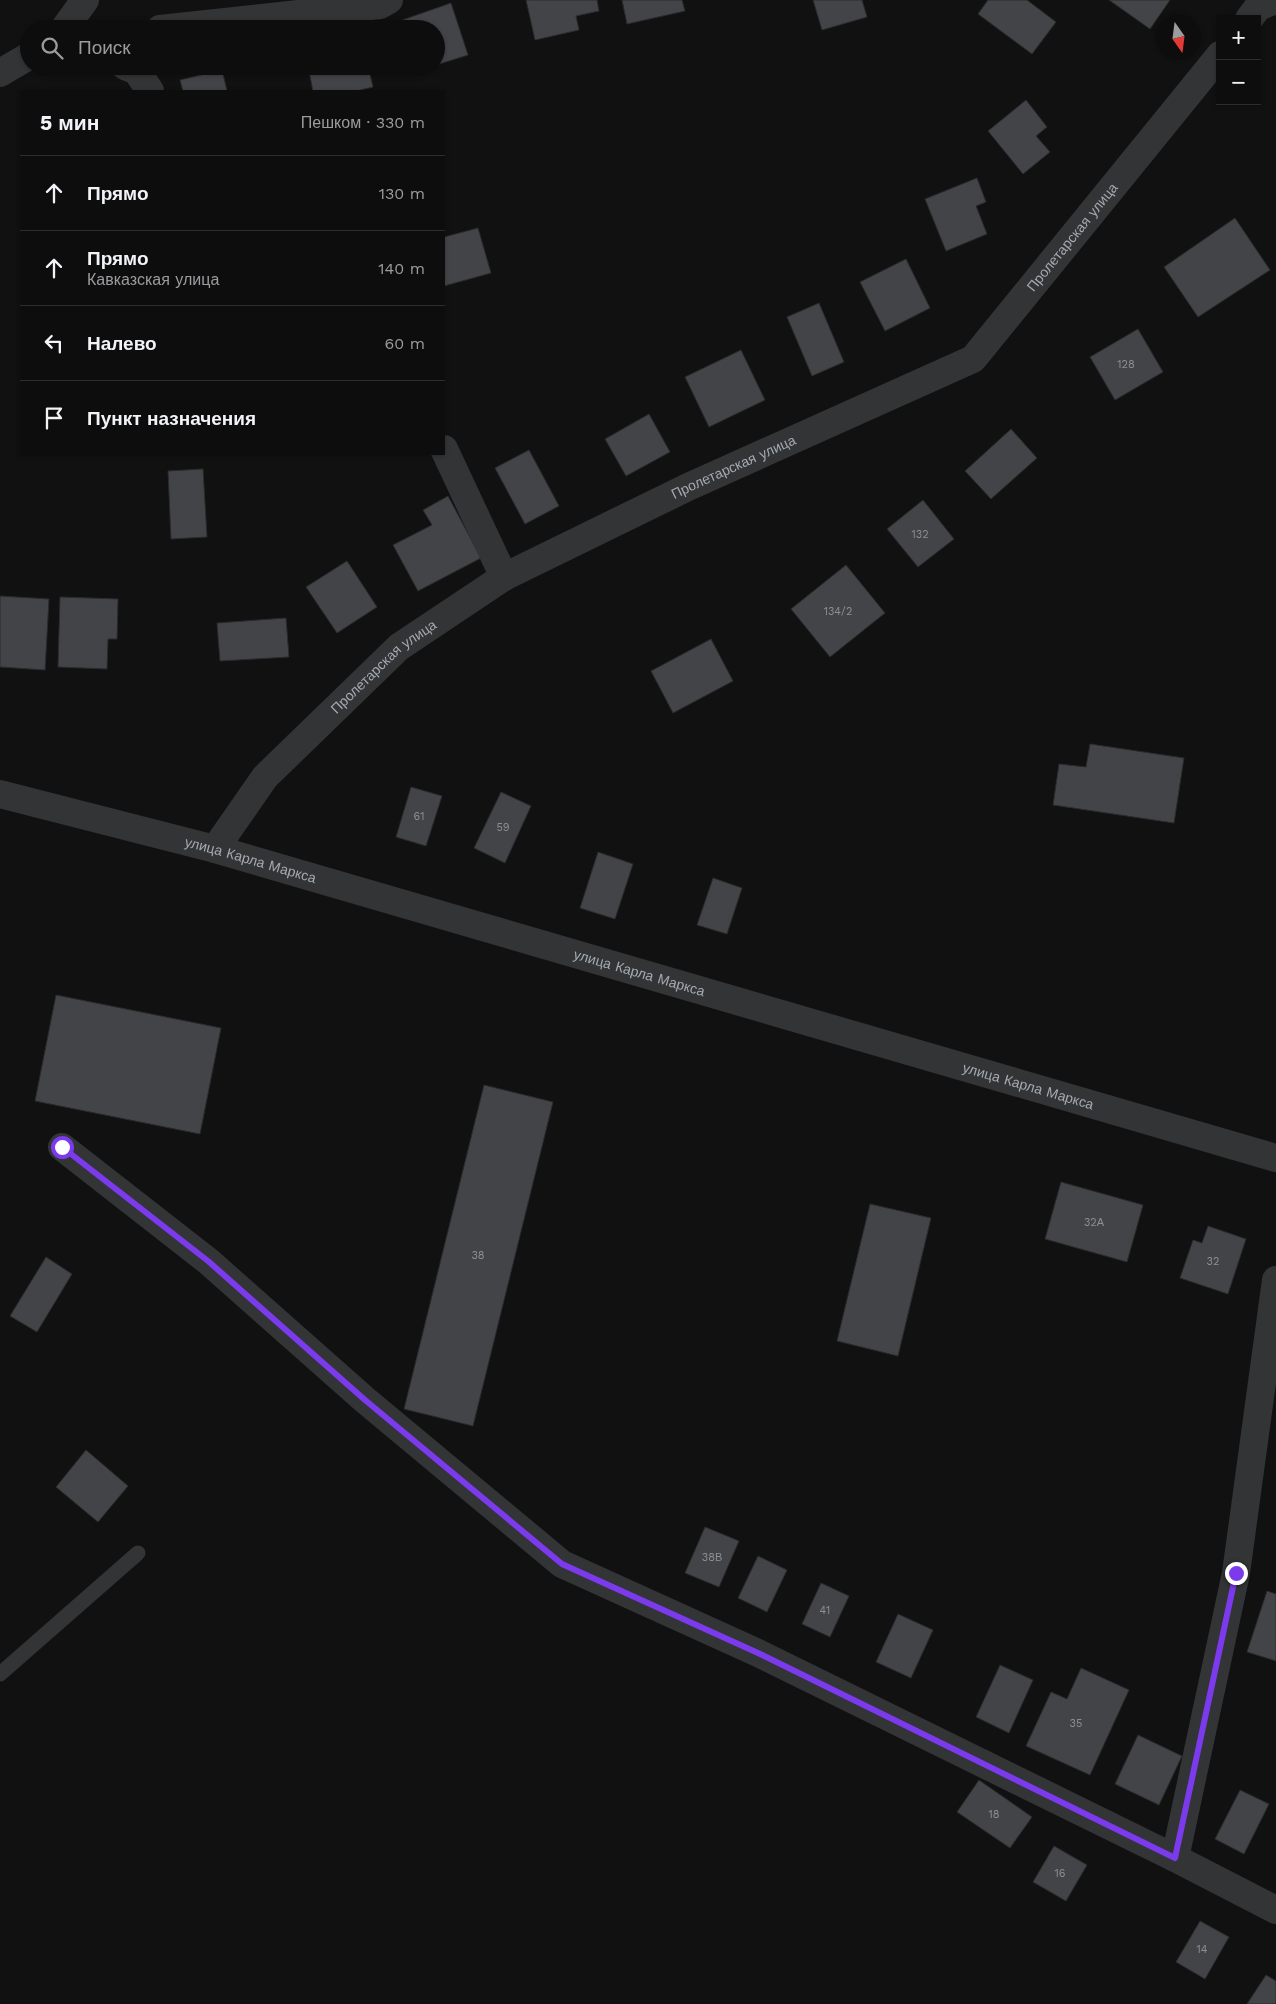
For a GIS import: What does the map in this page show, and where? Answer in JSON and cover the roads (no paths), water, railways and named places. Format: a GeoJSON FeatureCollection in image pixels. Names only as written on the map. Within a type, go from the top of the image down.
{"type":"FeatureCollection","features":[{"type":"Feature","properties":{"kind":"street"},"geometry":{"type":"LineString","coordinates":[[71,20],[86,0]]}},
{"type":"Feature","properties":{"kind":"street"},"geometry":{"type":"LineString","coordinates":[[239,20],[380,4],[389,0]]}},
{"type":"Feature","properties":{"kind":"street","name":"Пролетарская улица"},"geometry":{"type":"LineString","coordinates":[[215,850],[265,776],[399,647],[504,577],[688,487],[973,359],[1216,60]]}},
{"type":"Feature","properties":{"kind":"street"},"geometry":{"type":"LineString","coordinates":[[0,73],[20,61]]}},
{"type":"Feature","properties":{"kind":"street"},"geometry":{"type":"LineString","coordinates":[[140,75],[149,90]]}},
{"type":"Feature","properties":{"kind":"street"},"geometry":{"type":"LineString","coordinates":[[445,451],[504,577]]}},
{"type":"Feature","properties":{"kind":"street","name":"улица Карла Маркса"},"geometry":{"type":"LineString","coordinates":[[0,794],[215,850],[1276,1158]]}},
{"type":"Feature","properties":{"kind":"street"},"geometry":{"type":"LineString","coordinates":[[62,1147],[208,1261],[365,1400],[562,1564],[758,1653],[1175,1858],[1276,1910]]}},
{"type":"Feature","properties":{"kind":"street"},"geometry":{"type":"LineString","coordinates":[[1175,1858],[1236,1573],[1276,1280]]}},
{"type":"Feature","properties":{"kind":"lane"},"geometry":{"type":"LineString","coordinates":[[0,1674],[138,1553]]}}]}
